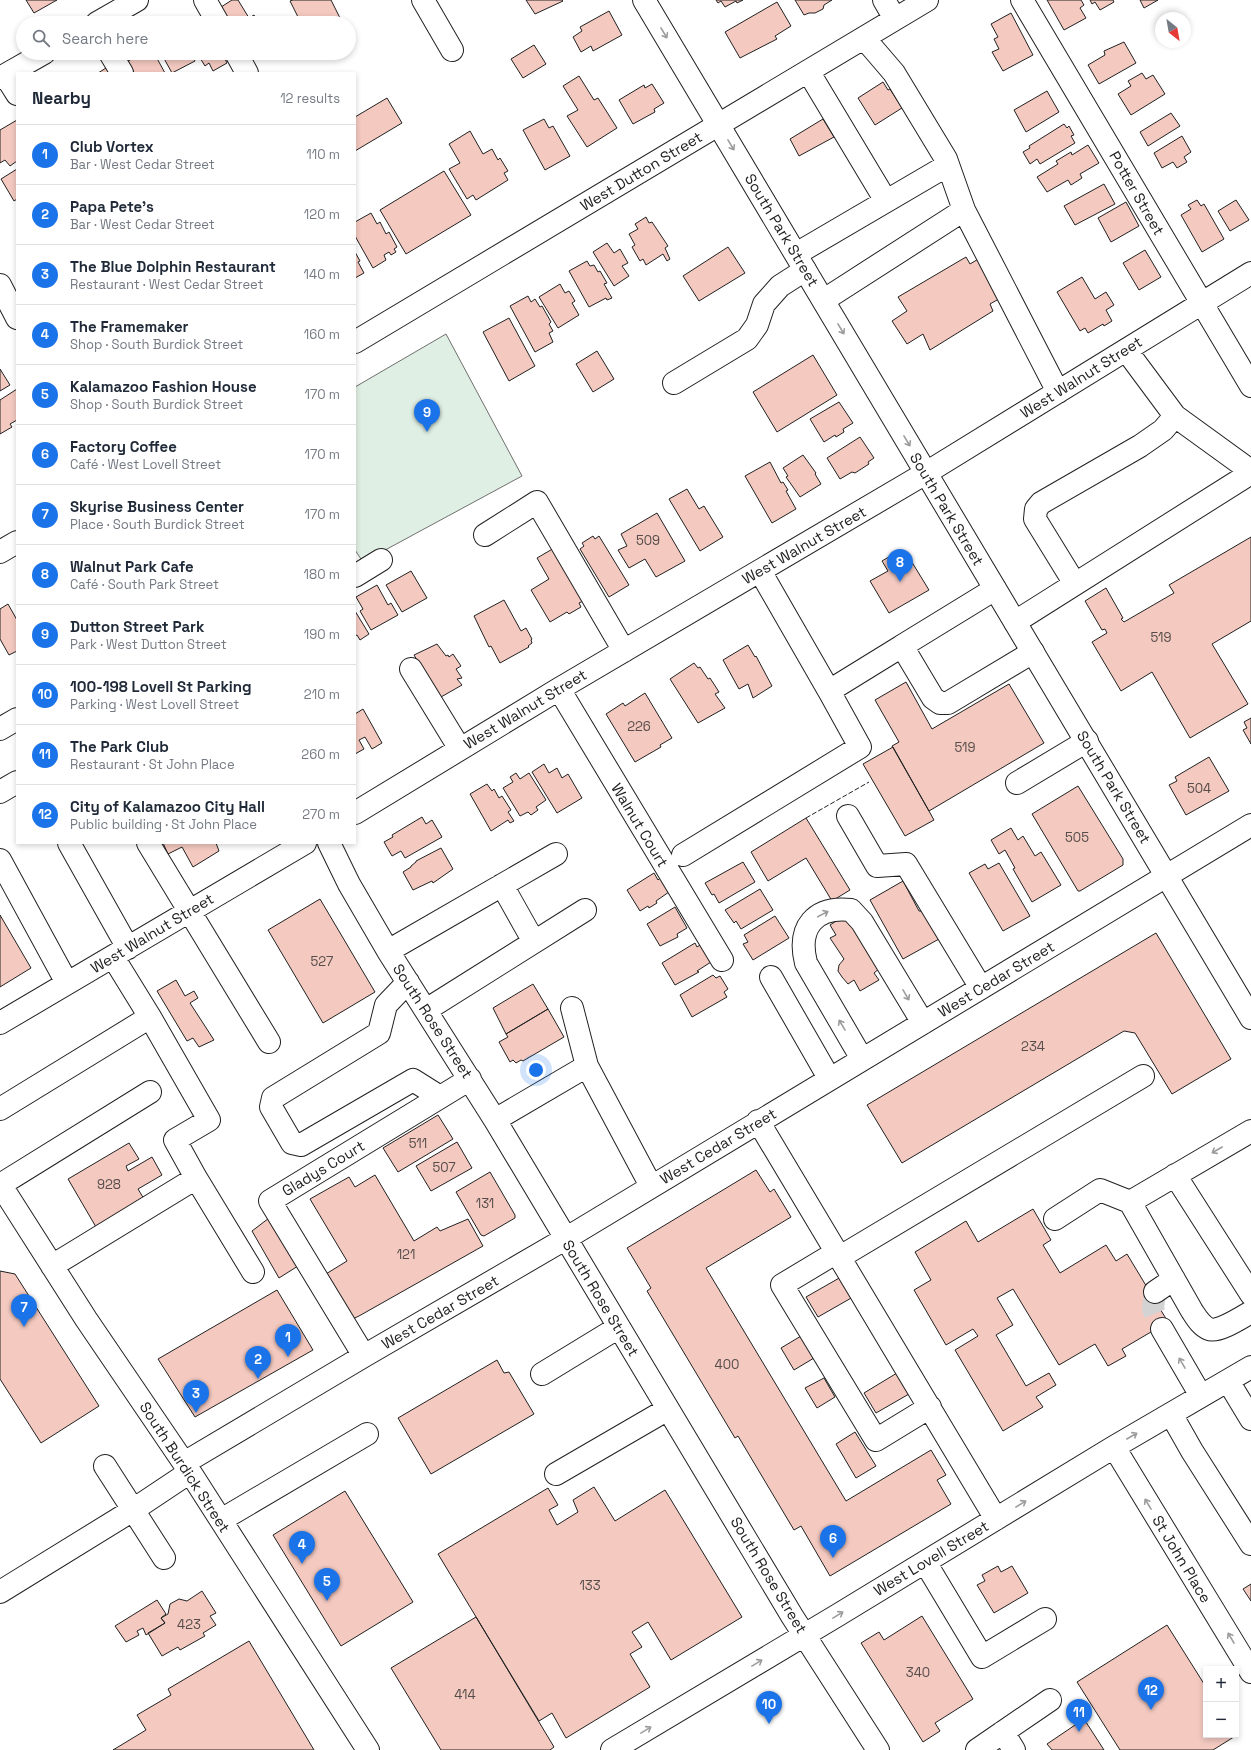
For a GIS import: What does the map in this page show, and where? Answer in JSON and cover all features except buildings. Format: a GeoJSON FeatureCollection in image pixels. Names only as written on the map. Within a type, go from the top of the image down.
{"type":"FeatureCollection","features":[{"type":"Feature","properties":{"kind":"street"},"geometry":{"type":"LineString","coordinates":[[110,16],[137,0]]}},
{"type":"Feature","properties":{"kind":"street"},"geometry":{"type":"LineString","coordinates":[[205,0],[214,16]]}},
{"type":"Feature","properties":{"kind":"street"},"geometry":{"type":"LineString","coordinates":[[422,0],[452,50]]}},
{"type":"Feature","properties":{"kind":"street","name":"South Park Street"},"geometry":{"type":"LineString","coordinates":[[644,0],[1251,1018]]}},
{"type":"Feature","properties":{"kind":"street"},"geometry":{"type":"LineString","coordinates":[[884,0],[895,19]]}},
{"type":"Feature","properties":{"kind":"street","name":"West Dutton Street"},"geometry":{"type":"LineString","coordinates":[[356,341],[927,0]]}},
{"type":"Feature","properties":{"kind":"street","name":"Potter Street"},"geometry":{"type":"LineString","coordinates":[[1022,0],[1251,386]]}},
{"type":"Feature","properties":{"kind":"street"},"geometry":{"type":"LineString","coordinates":[[864,38],[894,73],[948,165],[964,210],[1058,392]]}},
{"type":"Feature","properties":{"kind":"street"},"geometry":{"type":"LineString","coordinates":[[16,93],[3,76],[32,60]]}},
{"type":"Feature","properties":{"kind":"street"},"geometry":{"type":"LineString","coordinates":[[114,60],[121,72]]}},
{"type":"Feature","properties":{"kind":"street"},"geometry":{"type":"LineString","coordinates":[[240,60],[246,72]]}},
{"type":"Feature","properties":{"kind":"street"},"geometry":{"type":"LineString","coordinates":[[808,71],[886,201]]}},
{"type":"Feature","properties":{"kind":"street"},"geometry":{"type":"LineString","coordinates":[[674,383],[747,339],[757,325],[764,304],[801,262],[886,201],[948,165]]}},
{"type":"Feature","properties":{"kind":"street"},"geometry":{"type":"LineString","coordinates":[[824,300],[964,210]]}},
{"type":"Feature","properties":{"kind":"street","name":"West Walnut Street"},"geometry":{"type":"LineString","coordinates":[[356,812],[624,650],[926,474],[1251,273]]}},
{"type":"Feature","properties":{"kind":"street"},"geometry":{"type":"LineString","coordinates":[[5,289],[16,316]]}},
{"type":"Feature","properties":{"kind":"street"},"geometry":{"type":"LineString","coordinates":[[1015,622],[1251,472],[1175,416],[1126,350]]}},
{"type":"Feature","properties":{"kind":"street"},"geometry":{"type":"LineString","coordinates":[[1075,584],[1035,519],[1036,509],[1041,503],[1140,446],[1163,430],[1175,416]]}},
{"type":"Feature","properties":{"kind":"street"},"geometry":{"type":"LineString","coordinates":[[485,535],[537,502],[624,650]]}},
{"type":"Feature","properties":{"kind":"street"},"geometry":{"type":"LineString","coordinates":[[0,552],[16,543]]}},
{"type":"Feature","properties":{"kind":"street"},"geometry":{"type":"LineString","coordinates":[[356,575],[381,560]]}},
{"type":"Feature","properties":{"kind":"street"},"geometry":{"type":"LineString","coordinates":[[683,855],[860,747],[760,571]]}},
{"type":"Feature","properties":{"kind":"street"},"geometry":{"type":"LineString","coordinates":[[829,691],[995,589]]}},
{"type":"Feature","properties":{"kind":"street"},"geometry":{"type":"LineString","coordinates":[[902,646],[933,698],[940,703],[948,703],[1033,652]]}},
{"type":"Feature","properties":{"kind":"street"},"geometry":{"type":"LineString","coordinates":[[411,669],[460,749]]}},
{"type":"Feature","properties":{"kind":"street","name":"Walnut Court"},"geometry":{"type":"LineString","coordinates":[[559,689],[722,960]]}},
{"type":"Feature","properties":{"kind":"street"},"geometry":{"type":"LineString","coordinates":[[0,729],[16,720]]}},
{"type":"Feature","properties":{"kind":"street"},"geometry":{"type":"LineString","coordinates":[[1017,784],[1087,741]]}},
{"type":"Feature","properties":{"kind":"street"},"geometry":{"type":"LineString","coordinates":[[0,792],[16,783]]}},
{"type":"Feature","properties":{"kind":"street"},"geometry":{"type":"LineString","coordinates":[[848,816],[877,866],[906,864],[981,988]]}},
{"type":"Feature","properties":{"kind":"street","name":"West Cedar Street"},"geometry":{"type":"LineString","coordinates":[[0,1592],[133,1510],[187,1468],[364,1356],[565,1239],[829,1078],[1251,825]]}},
{"type":"Feature","properties":{"kind":"street"},"geometry":{"type":"LineString","coordinates":[[69,844],[150,1017],[209,1120],[175,1140],[196,1178],[253,1272]]}},
{"type":"Feature","properties":{"kind":"street"},"geometry":{"type":"LineString","coordinates":[[149,844],[269,1042]]}},
{"type":"Feature","properties":{"kind":"street","name":"West Walnut Street"},"geometry":{"type":"LineString","coordinates":[[0,1023],[303,844]]}},
{"type":"Feature","properties":{"kind":"street","name":"South Rose Street"},"geometry":{"type":"LineString","coordinates":[[329,844],[343,873],[388,951],[470,1079],[565,1239],[805,1635],[878,1750]]}},
{"type":"Feature","properties":{"kind":"street"},"geometry":{"type":"LineString","coordinates":[[388,951],[556,854]]}},
{"type":"Feature","properties":{"kind":"street"},"geometry":{"type":"LineString","coordinates":[[0,860],[67,983]]}},
{"type":"Feature","properties":{"kind":"street"},"geometry":{"type":"LineString","coordinates":[[502,885],[534,942]]}},
{"type":"Feature","properties":{"kind":"street"},"geometry":{"type":"LineString","coordinates":[[862,1059],[806,963],[803,951],[804,937],[811,922],[824,912],[839,909],[851,910],[862,922],[922,1022]]}},
{"type":"Feature","properties":{"kind":"street"},"geometry":{"type":"LineString","coordinates":[[426,1010],[585,910]]}},
{"type":"Feature","properties":{"kind":"street"},"geometry":{"type":"LineString","coordinates":[[771,978],[829,1078]]}},
{"type":"Feature","properties":{"kind":"street"},"geometry":{"type":"LineString","coordinates":[[408,982],[386,1005],[379,1033],[273,1098],[271,1107],[292,1143],[301,1145],[414,1080],[440,1097]]}},
{"type":"Feature","properties":{"kind":"street"},"geometry":{"type":"LineString","coordinates":[[572,1008],[587,1066],[651,1186]]}},
{"type":"Feature","properties":{"kind":"street"},"geometry":{"type":"LineString","coordinates":[[0,1109],[150,1017]]}},
{"type":"Feature","properties":{"kind":"street"},"geometry":{"type":"LineString","coordinates":[[495,1120],[587,1066]]}},
{"type":"Feature","properties":{"kind":"street"},"geometry":{"type":"LineString","coordinates":[[930,1407],[876,1440],[782,1285],[839,1255],[1143,1076]]}},
{"type":"Feature","properties":{"kind":"street","name":"Gladys Court"},"geometry":{"type":"LineString","coordinates":[[364,1356],[270,1201],[470,1079]]}},
{"type":"Feature","properties":{"kind":"street"},"geometry":{"type":"LineString","coordinates":[[0,1184],[150,1092]]}},
{"type":"Feature","properties":{"kind":"street"},"geometry":{"type":"LineString","coordinates":[[758,1121],[996,1519]]}},
{"type":"Feature","properties":{"kind":"street"},"geometry":{"type":"LineString","coordinates":[[1130,1202],[1251,1131]]}},
{"type":"Feature","properties":{"kind":"street"},"geometry":{"type":"LineString","coordinates":[[1175,1175],[1251,1294]]}},
{"type":"Feature","properties":{"kind":"street"},"geometry":{"type":"LineString","coordinates":[[52,1266],[196,1178]]}},
{"type":"Feature","properties":{"kind":"street","name":"South Burdick Street"},"geometry":{"type":"LineString","coordinates":[[0,1184],[86,1319],[187,1468],[368,1750]]}},
{"type":"Feature","properties":{"kind":"street"},"geometry":{"type":"LineString","coordinates":[[1055,1219],[1100,1190],[1130,1202],[1192,1311],[1202,1324],[1209,1329],[1216,1331],[1251,1312]]}},
{"type":"Feature","properties":{"kind":"street"},"geometry":{"type":"LineString","coordinates":[[1155,1292],[1174,1279]]}},
{"type":"Feature","properties":{"kind":"street"},"geometry":{"type":"LineString","coordinates":[[542,1374],[619,1327]]}},
{"type":"Feature","properties":{"kind":"street"},"geometry":{"type":"LineString","coordinates":[[1162,1329],[1201,1396]]}},
{"type":"Feature","properties":{"kind":"street","name":"West Lovell Street"},"geometry":{"type":"LineString","coordinates":[[612,1750],[805,1635],[1114,1447],[1251,1367]]}},
{"type":"Feature","properties":{"kind":"street"},"geometry":{"type":"LineString","coordinates":[[1228,1381],[1251,1419]]}},
{"type":"Feature","properties":{"kind":"street"},"geometry":{"type":"LineString","coordinates":[[556,1474],[668,1409]]}},
{"type":"Feature","properties":{"kind":"street"},"geometry":{"type":"LineString","coordinates":[[1171,1414],[1192,1451],[1251,1544]]}},
{"type":"Feature","properties":{"kind":"street"},"geometry":{"type":"LineString","coordinates":[[220,1520],[367,1434]]}},
{"type":"Feature","properties":{"kind":"street","name":"St John Place"},"geometry":{"type":"LineString","coordinates":[[1114,1447],[1251,1672]]}},
{"type":"Feature","properties":{"kind":"street"},"geometry":{"type":"LineString","coordinates":[[105,1466],[164,1558]]}},
{"type":"Feature","properties":{"kind":"street"},"geometry":{"type":"LineString","coordinates":[[924,1562],[982,1658],[1044,1619]]}},
{"type":"Feature","properties":{"kind":"street"},"geometry":{"type":"LineString","coordinates":[[977,1750],[1009,1741],[1050,1700]]}},
{"type":"Feature","properties":{"kind":"green space"},"geometry":{"type":"Polygon","coordinates":[[[446,334],[522,476],[363,562],[356,552],[356,386],[446,334]]]}},
{"type":"Feature","properties":{"kind":"tunnel"},"geometry":{"type":"LineString","coordinates":[[1155,1292],[1153,1309],[1162,1329]]}},
{"type":"Feature","properties":{"kind":"fence"},"geometry":{"type":"LineString","coordinates":[[806,818],[869,782]]}},
{"type":"Feature","properties":{"kind":"place","name":"Dutton Street Park"},"geometry":{"type":"Point","coordinates":[427,432]}},
{"type":"Feature","properties":{"kind":"place","name":"Walnut Park Cafe"},"geometry":{"type":"Point","coordinates":[900,582]}},
{"type":"Feature","properties":{"kind":"place","name":"Skyrise Business Center"},"geometry":{"type":"Point","coordinates":[24,1327]}},
{"type":"Feature","properties":{"kind":"place","name":"Club Vortex"},"geometry":{"type":"Point","coordinates":[288,1357]}},
{"type":"Feature","properties":{"kind":"place","name":"Papa Pete's"},"geometry":{"type":"Point","coordinates":[258,1379]}},
{"type":"Feature","properties":{"kind":"place","name":"The Blue Dolphin Restaurant"},"geometry":{"type":"Point","coordinates":[196,1413]}},
{"type":"Feature","properties":{"kind":"place","name":"Factory Coffee"},"geometry":{"type":"Point","coordinates":[833,1558]}},
{"type":"Feature","properties":{"kind":"place","name":"The Framemaker"},"geometry":{"type":"Point","coordinates":[302,1564]}},
{"type":"Feature","properties":{"kind":"place","name":"Kalamazoo Fashion House"},"geometry":{"type":"Point","coordinates":[327,1601]}},
{"type":"Feature","properties":{"kind":"place","name":"City of Kalamazoo City Hall"},"geometry":{"type":"Point","coordinates":[1151,1710]}},
{"type":"Feature","properties":{"kind":"place","name":"100-198 Lovell St Parking"},"geometry":{"type":"Point","coordinates":[769,1724]}},
{"type":"Feature","properties":{"kind":"place","name":"The Park Club"},"geometry":{"type":"Point","coordinates":[1079,1732]}}]}
